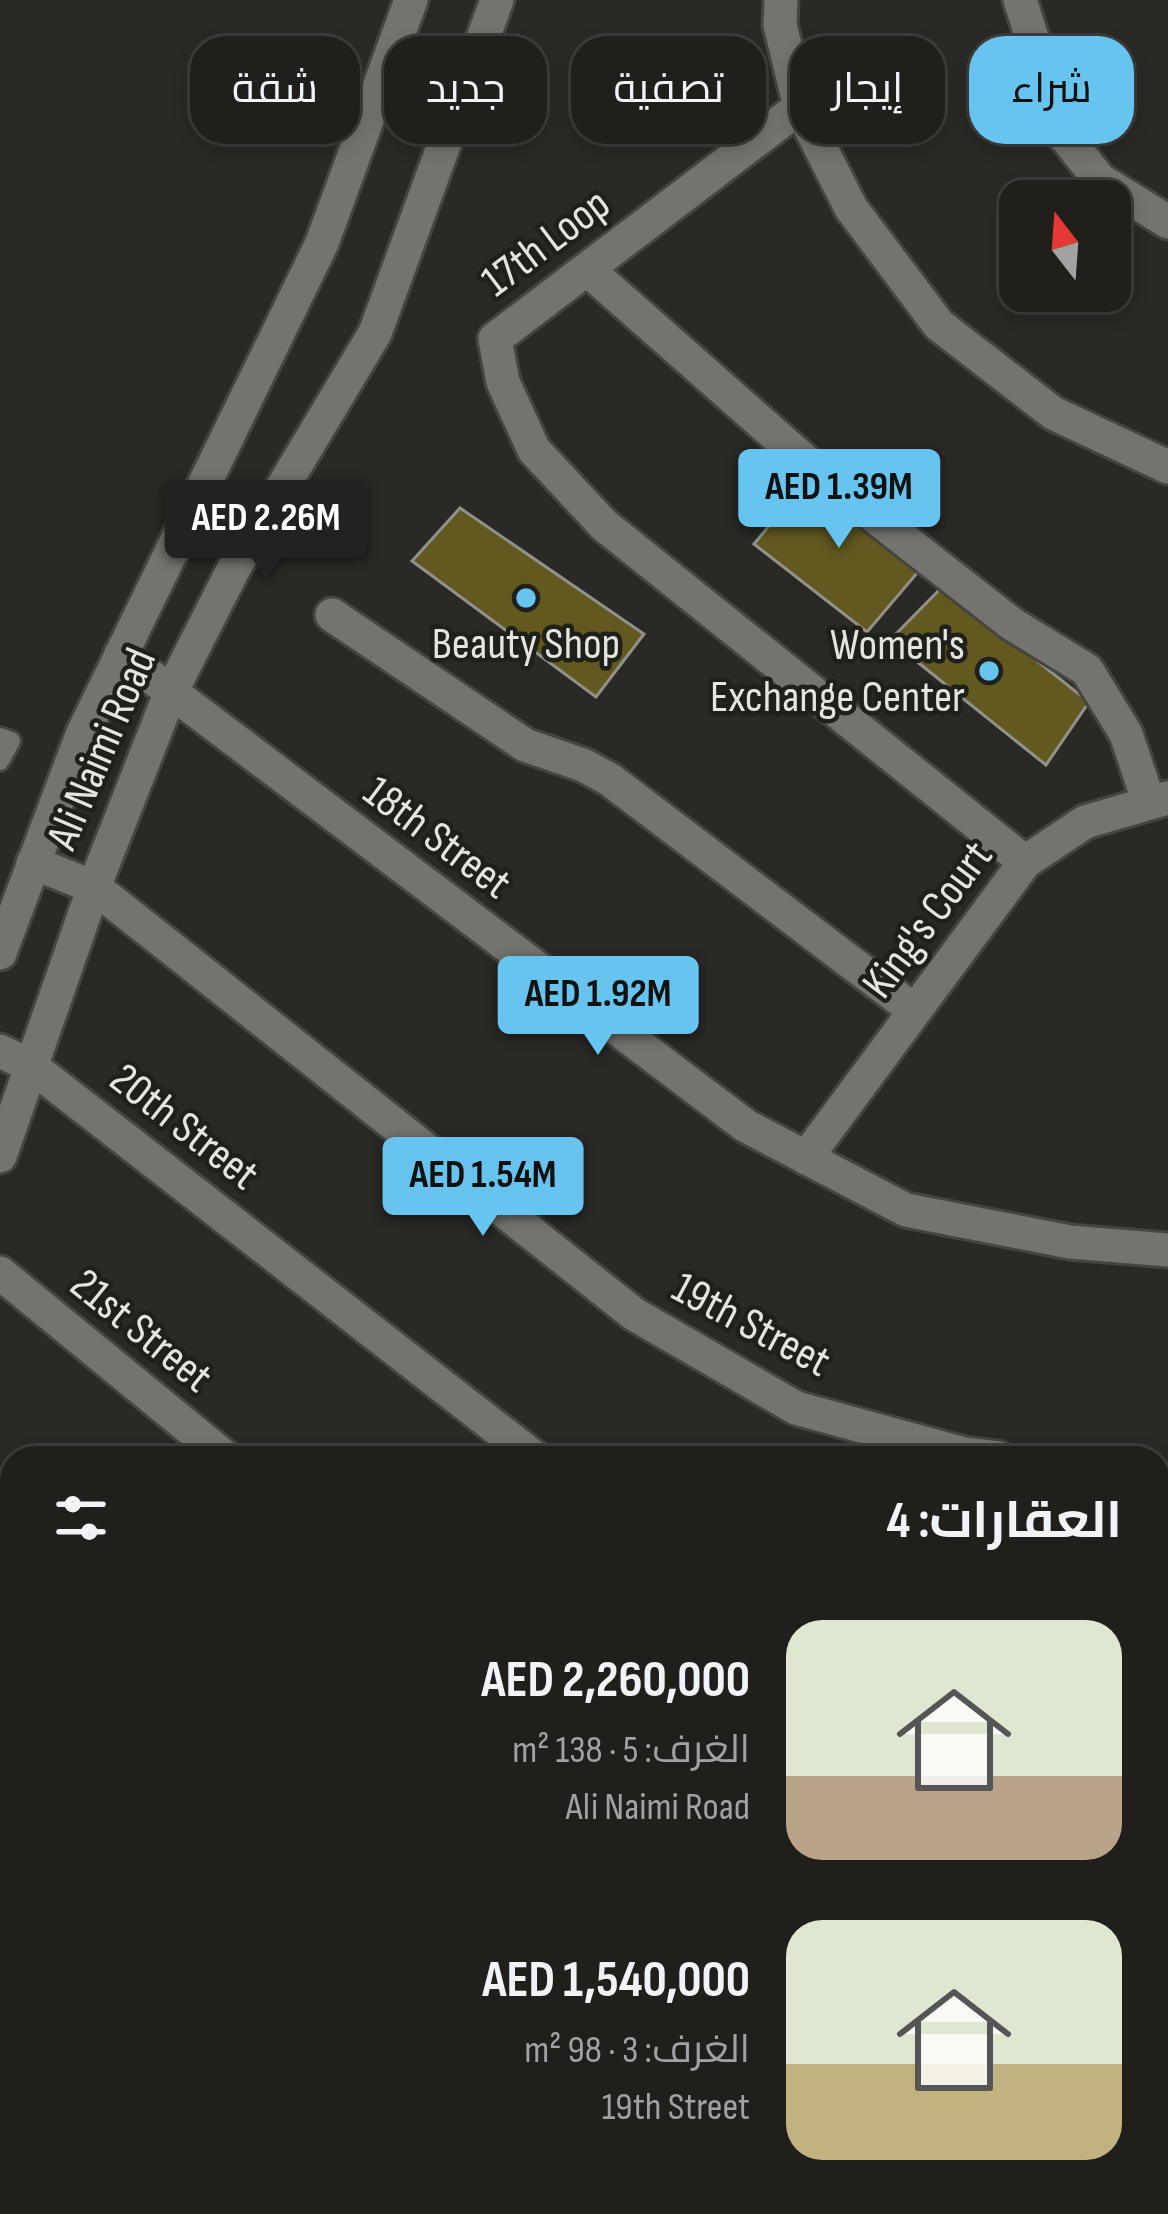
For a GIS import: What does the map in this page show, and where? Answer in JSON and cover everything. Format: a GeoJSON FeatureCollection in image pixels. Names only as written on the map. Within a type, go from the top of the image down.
{"type":"FeatureCollection","features":[{"type":"Feature","properties":{"kind":"street","name":"Ali Naimi Road"},"geometry":{"type":"LineString","coordinates":[[0,953],[82,735],[322,242],[411,0]]}},
{"type":"Feature","properties":{"kind":"street","name":"Ali Naimi Road"},"geometry":{"type":"LineString","coordinates":[[0,1156],[94,887],[170,694],[233,569],[376,333],[497,0]]}},
{"type":"Feature","properties":{"kind":"street"},"geometry":{"type":"LineString","coordinates":[[782,0],[780,26],[790,66]]}},
{"type":"Feature","properties":{"kind":"street"},"geometry":{"type":"LineString","coordinates":[[1020,0],[1064,134],[1100,180],[1168,222]]}},
{"type":"Feature","properties":{"kind":"street","name":"17th Loop"},"geometry":{"type":"LineString","coordinates":[[790,115],[495,338],[503,382],[534,450],[604,525],[1025,862]]}},
{"type":"Feature","properties":{"kind":"street"},"geometry":{"type":"LineString","coordinates":[[819,144],[851,208],[939,325],[1053,413],[1168,466]]}},
{"type":"Feature","properties":{"kind":"street"},"geometry":{"type":"LineString","coordinates":[[587,268],[815,470],[1012,624],[1087,670],[1158,800]]}},
{"type":"Feature","properties":{"kind":"street"},"geometry":{"type":"LineString","coordinates":[[332,615],[525,745],[609,778],[915,1011]]}},
{"type":"Feature","properties":{"kind":"street","name":"18th Street"},"geometry":{"type":"LineString","coordinates":[[121,655],[746,1126],[905,1210],[1070,1242],[1168,1250]]}},
{"type":"Feature","properties":{"kind":"street","name":"King's Court"},"geometry":{"type":"LineString","coordinates":[[806,1158],[1025,862],[1085,822],[1158,800]]}},
{"type":"Feature","properties":{"kind":"street","name":"19th Street"},"geometry":{"type":"LineString","coordinates":[[33,863],[94,887],[634,1314],[796,1408],[935,1446]]}},
{"type":"Feature","properties":{"kind":"street","name":"20th Street"},"geometry":{"type":"LineString","coordinates":[[0,1052],[32,1066],[520,1446]]}},
{"type":"Feature","properties":{"kind":"street","name":"21st Street"},"geometry":{"type":"LineString","coordinates":[[0,1273],[211,1446]]}},
{"type":"Feature","properties":{"kind":"lane"},"geometry":{"type":"LineString","coordinates":[[0,737],[11,741],[0,761]]}},
{"type":"Feature","properties":{"kind":"building"},"geometry":{"type":"Polygon","coordinates":[[[815,470],[886,526],[918,572],[867,632],[754,544],[815,470]]]}},
{"type":"Feature","properties":{"kind":"building","name":"Beauty Shop"},"geometry":{"type":"Polygon","coordinates":[[[460,508],[644,634],[596,697],[412,561],[460,508]]]}},
{"type":"Feature","properties":{"kind":"building","name":"Women's Exchange Center"},"geometry":{"type":"Polygon","coordinates":[[[943,586],[1089,702],[1046,765],[890,640],[943,586]]]}},
{"type":"Feature","properties":{"kind":"place","name":"Beauty Shop"},"geometry":{"type":"Point","coordinates":[526,598]}},
{"type":"Feature","properties":{"kind":"place","name":"Women's Exchange Center"},"geometry":{"type":"Point","coordinates":[989,671]}}]}
